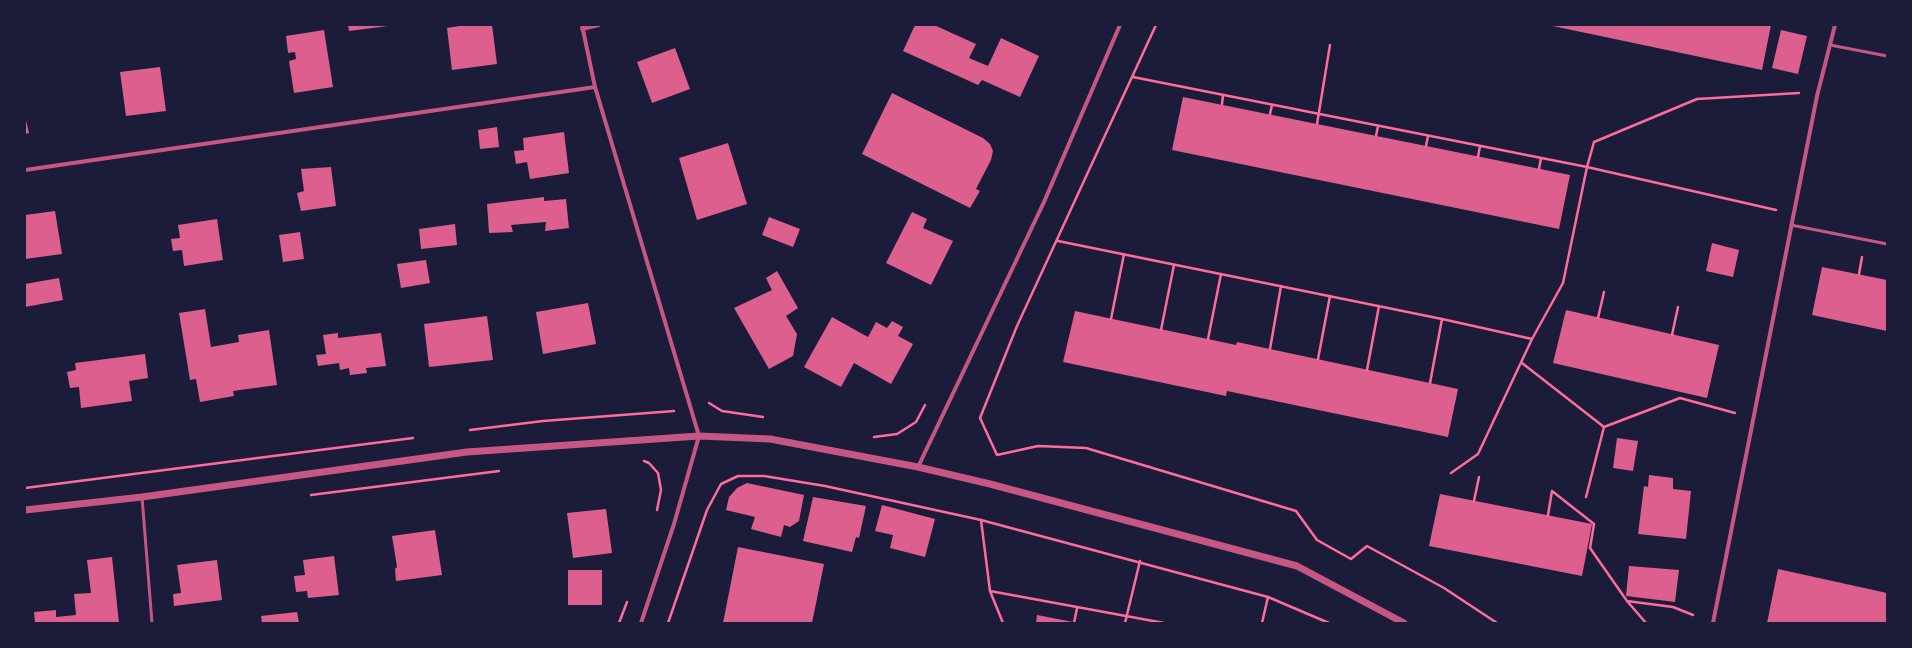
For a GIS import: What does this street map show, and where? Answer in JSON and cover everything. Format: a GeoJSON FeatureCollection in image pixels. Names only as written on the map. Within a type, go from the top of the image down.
{"type":"FeatureCollection","features":[{"type":"Feature","properties":{"kind":"street"},"geometry":{"type":"LineString","coordinates":[[599,25],[582,27],[595,87],[699,436],[674,524],[641,623]]}},
{"type":"Feature","properties":{"kind":"street"},"geometry":{"type":"LineString","coordinates":[[918,467],[1044,202],[1120,25]]}},
{"type":"Feature","properties":{"kind":"street"},"geometry":{"type":"LineString","coordinates":[[1713,623],[1816,96],[1835,25]]}},
{"type":"Feature","properties":{"kind":"street"},"geometry":{"type":"LineString","coordinates":[[25,170],[595,87]]}},
{"type":"Feature","properties":{"kind":"street"},"geometry":{"type":"LineString","coordinates":[[25,510],[142,497],[467,452],[699,436],[770,439],[918,467],[990,484],[1297,566],[1404,623]]}},
{"type":"Feature","properties":{"kind":"lane"},"geometry":{"type":"LineString","coordinates":[[1830,45],[1887,56]]}},
{"type":"Feature","properties":{"kind":"lane"},"geometry":{"type":"LineString","coordinates":[[1791,225],[1887,244]]}},
{"type":"Feature","properties":{"kind":"lane"},"geometry":{"type":"LineString","coordinates":[[142,497],[152,623]]}},
{"type":"Feature","properties":{"kind":"path"},"geometry":{"type":"LineString","coordinates":[[1156,25],[1058,241],[1017,326],[980,418],[997,455],[1038,446],[1086,448],[1296,511],[1317,540],[1351,559],[1367,546],[1444,588],[1498,623]]}},
{"type":"Feature","properties":{"kind":"path"},"geometry":{"type":"LineString","coordinates":[[1317,124],[1330,45]]}},
{"type":"Feature","properties":{"kind":"path"},"geometry":{"type":"LineString","coordinates":[[1133,77],[1587,167],[1776,210]]}},
{"type":"Feature","properties":{"kind":"path"},"geometry":{"type":"LineString","coordinates":[[1451,473],[1478,454],[1532,339],[1563,283],[1587,167],[1594,142],[1697,100],[1803,93]]}},
{"type":"Feature","properties":{"kind":"path"},"geometry":{"type":"LineString","coordinates":[[1222,104],[1223,95]]}},
{"type":"Feature","properties":{"kind":"path"},"geometry":{"type":"LineString","coordinates":[[1270,114],[1272,104]]}},
{"type":"Feature","properties":{"kind":"path"},"geometry":{"type":"LineString","coordinates":[[1376,136],[1378,126]]}},
{"type":"Feature","properties":{"kind":"path"},"geometry":{"type":"LineString","coordinates":[[1426,146],[1428,136]]}},
{"type":"Feature","properties":{"kind":"path"},"geometry":{"type":"LineString","coordinates":[[1478,156],[1480,146]]}},
{"type":"Feature","properties":{"kind":"path"},"geometry":{"type":"LineString","coordinates":[[1539,169],[1541,158]]}},
{"type":"Feature","properties":{"kind":"path"},"geometry":{"type":"LineString","coordinates":[[1058,241],[1442,319],[1532,339]]}},
{"type":"Feature","properties":{"kind":"path"},"geometry":{"type":"LineString","coordinates":[[1111,319],[1124,254]]}},
{"type":"Feature","properties":{"kind":"path"},"geometry":{"type":"LineString","coordinates":[[1161,330],[1174,265]]}},
{"type":"Feature","properties":{"kind":"path"},"geometry":{"type":"LineString","coordinates":[[1208,339],[1221,274]]}},
{"type":"Feature","properties":{"kind":"path"},"geometry":{"type":"LineString","coordinates":[[1270,349],[1281,286]]}},
{"type":"Feature","properties":{"kind":"path"},"geometry":{"type":"LineString","coordinates":[[1598,318],[1604,292]]}},
{"type":"Feature","properties":{"kind":"path"},"geometry":{"type":"LineString","coordinates":[[1318,359],[1330,296]]}},
{"type":"Feature","properties":{"kind":"path"},"geometry":{"type":"LineString","coordinates":[[1367,370],[1379,306]]}},
{"type":"Feature","properties":{"kind":"path"},"geometry":{"type":"LineString","coordinates":[[1672,335],[1678,307]]}},
{"type":"Feature","properties":{"kind":"path"},"geometry":{"type":"LineString","coordinates":[[1430,383],[1442,319]]}},
{"type":"Feature","properties":{"kind":"path"},"geometry":{"type":"LineString","coordinates":[[1522,363],[1604,427]]}},
{"type":"Feature","properties":{"kind":"path"},"geometry":{"type":"LineString","coordinates":[[1604,427],[1680,398],[1736,413]]}},
{"type":"Feature","properties":{"kind":"path"},"geometry":{"type":"LineString","coordinates":[[708,402],[722,411],[767,418]]}},
{"type":"Feature","properties":{"kind":"path"},"geometry":{"type":"LineString","coordinates":[[869,436],[876,438],[898,434],[916,422],[927,402]]}},
{"type":"Feature","properties":{"kind":"path"},"geometry":{"type":"LineString","coordinates":[[1586,497],[1604,427]]}},
{"type":"Feature","properties":{"kind":"path"},"geometry":{"type":"LineString","coordinates":[[638,459],[650,463],[658,473],[661,490],[657,511]]}},
{"type":"Feature","properties":{"kind":"path"},"geometry":{"type":"LineString","coordinates":[[310,496],[507,470]]}},
{"type":"Feature","properties":{"kind":"path"},"geometry":{"type":"LineString","coordinates":[[668,623],[706,510],[721,484],[738,476],[764,476],[825,486],[981,520],[1268,596],[1329,623]]}},
{"type":"Feature","properties":{"kind":"path"},"geometry":{"type":"LineString","coordinates":[[1474,501],[1479,477]]}},
{"type":"Feature","properties":{"kind":"path"},"geometry":{"type":"LineString","coordinates":[[1548,515],[1552,490],[1594,524],[1590,548],[1627,601],[1646,623]]}},
{"type":"Feature","properties":{"kind":"path"},"geometry":{"type":"LineString","coordinates":[[981,520],[990,591],[1003,623]]}},
{"type":"Feature","properties":{"kind":"path"},"geometry":{"type":"LineString","coordinates":[[1125,623],[1140,561]]}},
{"type":"Feature","properties":{"kind":"path"},"geometry":{"type":"LineString","coordinates":[[990,591],[1164,623]]}},
{"type":"Feature","properties":{"kind":"path"},"geometry":{"type":"LineString","coordinates":[[1262,623],[1268,596]]}},
{"type":"Feature","properties":{"kind":"path"},"geometry":{"type":"LineString","coordinates":[[620,623],[627,600]]}},
{"type":"Feature","properties":{"kind":"path"},"geometry":{"type":"LineString","coordinates":[[1627,601],[1674,607],[1693,615]]}},
{"type":"Feature","properties":{"kind":"path"},"geometry":{"type":"LineString","coordinates":[[1074,623],[1077,608]]}},
{"type":"Feature","properties":{"kind":"building"},"geometry":{"type":"Polygon","coordinates":[[[348,25],[387,25],[388,26],[349,31],[348,25]]]}},
{"type":"Feature","properties":{"kind":"building"},"geometry":{"type":"Polygon","coordinates":[[[465,25],[492,25],[497,64],[452,70],[447,28],[465,25]]]}},
{"type":"Feature","properties":{"kind":"building"},"geometry":{"type":"Polygon","coordinates":[[[915,25],[934,25],[976,44],[969,58],[988,66],[1001,38],[1039,56],[1020,97],[982,80],[978,85],[903,51],[915,25]]]}},
{"type":"Feature","properties":{"kind":"building"},"geometry":{"type":"Polygon","coordinates":[[[1548,25],[1771,25],[1762,70],[1548,25]]]}},
{"type":"Feature","properties":{"kind":"building"},"geometry":{"type":"Polygon","coordinates":[[[324,30],[333,87],[294,93],[289,61],[296,59],[295,52],[288,53],[286,36],[324,30]]]}},
{"type":"Feature","properties":{"kind":"building"},"geometry":{"type":"Polygon","coordinates":[[[1781,30],[1807,36],[1798,74],[1772,68],[1781,30]]]}},
{"type":"Feature","properties":{"kind":"building"},"geometry":{"type":"Polygon","coordinates":[[[675,48],[690,89],[652,103],[637,62],[675,48]]]}},
{"type":"Feature","properties":{"kind":"building"},"geometry":{"type":"Polygon","coordinates":[[[160,67],[166,111],[126,116],[120,72],[160,67]]]}},
{"type":"Feature","properties":{"kind":"building"},"geometry":{"type":"Polygon","coordinates":[[[892,93],[983,138],[990,144],[993,151],[991,160],[976,189],[980,191],[970,208],[862,154],[892,93]]]}},
{"type":"Feature","properties":{"kind":"building"},"geometry":{"type":"Polygon","coordinates":[[[1183,97],[1570,175],[1559,229],[1172,150],[1183,97]]]}},
{"type":"Feature","properties":{"kind":"building"},"geometry":{"type":"Polygon","coordinates":[[[25,116],[29,133],[25,134],[25,116]]]}},
{"type":"Feature","properties":{"kind":"building"},"geometry":{"type":"Polygon","coordinates":[[[497,127],[499,147],[480,149],[478,130],[497,127]]]}},
{"type":"Feature","properties":{"kind":"building"},"geometry":{"type":"Polygon","coordinates":[[[564,132],[569,173],[530,179],[527,162],[516,164],[514,151],[524,150],[523,138],[564,132]]]}},
{"type":"Feature","properties":{"kind":"building"},"geometry":{"type":"Polygon","coordinates":[[[728,143],[747,204],[697,220],[679,158],[728,143]]]}},
{"type":"Feature","properties":{"kind":"building"},"geometry":{"type":"Polygon","coordinates":[[[331,167],[336,206],[301,211],[297,193],[304,191],[301,169],[331,167]]]}},
{"type":"Feature","properties":{"kind":"building"},"geometry":{"type":"Polygon","coordinates":[[[544,197],[544,201],[566,199],[569,228],[545,231],[546,222],[511,225],[513,232],[489,233],[487,204],[544,197]]]}},
{"type":"Feature","properties":{"kind":"building"},"geometry":{"type":"Polygon","coordinates":[[[55,211],[62,254],[25,259],[25,215],[55,211]]]}},
{"type":"Feature","properties":{"kind":"building"},"geometry":{"type":"Polygon","coordinates":[[[912,212],[927,219],[923,228],[953,241],[931,285],[886,263],[912,212]]]}},
{"type":"Feature","properties":{"kind":"building"},"geometry":{"type":"Polygon","coordinates":[[[769,217],[800,229],[793,247],[762,235],[769,217]]]}},
{"type":"Feature","properties":{"kind":"building"},"geometry":{"type":"Polygon","coordinates":[[[217,219],[223,260],[184,266],[182,250],[173,251],[171,239],[180,238],[178,225],[217,219]]]}},
{"type":"Feature","properties":{"kind":"building"},"geometry":{"type":"Polygon","coordinates":[[[455,224],[457,245],[421,249],[419,229],[455,224]]]}},
{"type":"Feature","properties":{"kind":"building"},"geometry":{"type":"Polygon","coordinates":[[[300,232],[304,259],[283,262],[279,235],[300,232]]]}},
{"type":"Feature","properties":{"kind":"building"},"geometry":{"type":"Polygon","coordinates":[[[1712,243],[1739,250],[1733,277],[1706,271],[1712,243]]]}},
{"type":"Feature","properties":{"kind":"building"},"geometry":{"type":"Polygon","coordinates":[[[426,260],[430,283],[401,288],[397,264],[426,260]]]}},
{"type":"Feature","properties":{"kind":"building"},"geometry":{"type":"Polygon","coordinates":[[[1822,267],[1887,280],[1887,331],[1812,315],[1822,267]]]}},
{"type":"Feature","properties":{"kind":"building"},"geometry":{"type":"Polygon","coordinates":[[[777,271],[798,308],[786,316],[797,334],[793,356],[769,369],[734,308],[772,290],[766,278],[777,271]]]}},
{"type":"Feature","properties":{"kind":"building"},"geometry":{"type":"Polygon","coordinates":[[[59,278],[63,300],[25,307],[25,284],[59,278]]]}},
{"type":"Feature","properties":{"kind":"building"},"geometry":{"type":"Polygon","coordinates":[[[588,303],[596,344],[543,354],[536,312],[588,303]]]}},
{"type":"Feature","properties":{"kind":"building"},"geometry":{"type":"Polygon","coordinates":[[[205,309],[211,347],[239,342],[238,335],[269,330],[277,385],[233,391],[234,396],[200,402],[196,379],[190,380],[179,313],[205,309]]]}},
{"type":"Feature","properties":{"kind":"building"},"geometry":{"type":"Polygon","coordinates":[[[1566,310],[1719,345],[1707,398],[1553,363],[1566,310]]]}},
{"type":"Feature","properties":{"kind":"building"},"geometry":{"type":"Polygon","coordinates":[[[1075,311],[1236,345],[1237,342],[1458,389],[1448,437],[1227,391],[1226,396],[1063,362],[1075,311]]]}},
{"type":"Feature","properties":{"kind":"building"},"geometry":{"type":"Polygon","coordinates":[[[487,316],[493,360],[429,367],[424,324],[487,316]]]}},
{"type":"Feature","properties":{"kind":"building"},"geometry":{"type":"Polygon","coordinates":[[[832,317],[868,337],[876,322],[887,328],[892,321],[903,327],[898,336],[913,344],[891,384],[854,363],[841,387],[804,367],[832,317]]]}},
{"type":"Feature","properties":{"kind":"building"},"geometry":{"type":"Polygon","coordinates":[[[338,333],[338,338],[381,333],[386,366],[366,368],[367,373],[350,375],[349,368],[340,370],[339,363],[318,366],[316,355],[326,354],[323,335],[338,333]]]}},
{"type":"Feature","properties":{"kind":"building"},"geometry":{"type":"Polygon","coordinates":[[[145,354],[148,378],[129,381],[132,401],[81,408],[79,387],[70,388],[67,372],[76,370],[75,363],[145,354]]]}},
{"type":"Feature","properties":{"kind":"building"},"geometry":{"type":"Polygon","coordinates":[[[1617,438],[1638,441],[1633,471],[1613,468],[1617,438]]]}},
{"type":"Feature","properties":{"kind":"building"},"geometry":{"type":"Polygon","coordinates":[[[1649,475],[1673,478],[1673,489],[1691,491],[1686,539],[1638,534],[1644,486],[1648,487],[1649,475]]]}},
{"type":"Feature","properties":{"kind":"building"},"geometry":{"type":"Polygon","coordinates":[[[747,483],[804,495],[799,521],[790,527],[784,525],[781,537],[751,529],[755,517],[726,510],[729,497],[737,488],[747,483]]]}},
{"type":"Feature","properties":{"kind":"building"},"geometry":{"type":"Polygon","coordinates":[[[1440,494],[1592,524],[1582,576],[1429,546],[1440,494]]]}},
{"type":"Feature","properties":{"kind":"building"},"geometry":{"type":"Polygon","coordinates":[[[813,497],[866,506],[859,538],[856,537],[852,552],[803,541],[813,497]]]}},
{"type":"Feature","properties":{"kind":"building"},"geometry":{"type":"Polygon","coordinates":[[[882,505],[935,519],[925,557],[890,548],[893,535],[875,531],[882,505]]]}},
{"type":"Feature","properties":{"kind":"building"},"geometry":{"type":"Polygon","coordinates":[[[606,509],[612,553],[573,558],[567,513],[606,509]]]}},
{"type":"Feature","properties":{"kind":"building"},"geometry":{"type":"Polygon","coordinates":[[[435,530],[442,575],[396,581],[395,569],[397,567],[392,536],[435,530]]]}},
{"type":"Feature","properties":{"kind":"building"},"geometry":{"type":"Polygon","coordinates":[[[738,547],[824,564],[812,623],[723,623],[738,547]]]}},
{"type":"Feature","properties":{"kind":"building"},"geometry":{"type":"Polygon","coordinates":[[[334,556],[339,595],[308,598],[307,591],[296,592],[294,576],[305,575],[303,560],[334,556]]]}},
{"type":"Feature","properties":{"kind":"building"},"geometry":{"type":"Polygon","coordinates":[[[112,557],[119,623],[35,623],[34,612],[56,610],[56,617],[76,615],[74,594],[91,593],[87,560],[112,557]]]}},
{"type":"Feature","properties":{"kind":"building"},"geometry":{"type":"Polygon","coordinates":[[[217,560],[222,600],[174,606],[173,594],[181,593],[177,565],[217,560]]]}},
{"type":"Feature","properties":{"kind":"building"},"geometry":{"type":"Polygon","coordinates":[[[1629,566],[1679,570],[1675,602],[1626,596],[1629,566]]]}},
{"type":"Feature","properties":{"kind":"building"},"geometry":{"type":"Polygon","coordinates":[[[1778,569],[1887,593],[1887,623],[1767,623],[1778,569]]]}},
{"type":"Feature","properties":{"kind":"building"},"geometry":{"type":"Polygon","coordinates":[[[568,570],[602,570],[602,605],[568,605],[568,570]]]}},
{"type":"Feature","properties":{"kind":"building"},"geometry":{"type":"Polygon","coordinates":[[[297,612],[299,623],[262,623],[261,616],[297,612]]]}},
{"type":"Feature","properties":{"kind":"building"},"geometry":{"type":"Polygon","coordinates":[[[1037,615],[1073,622],[1073,623],[1036,623],[1037,615]]]}}]}
